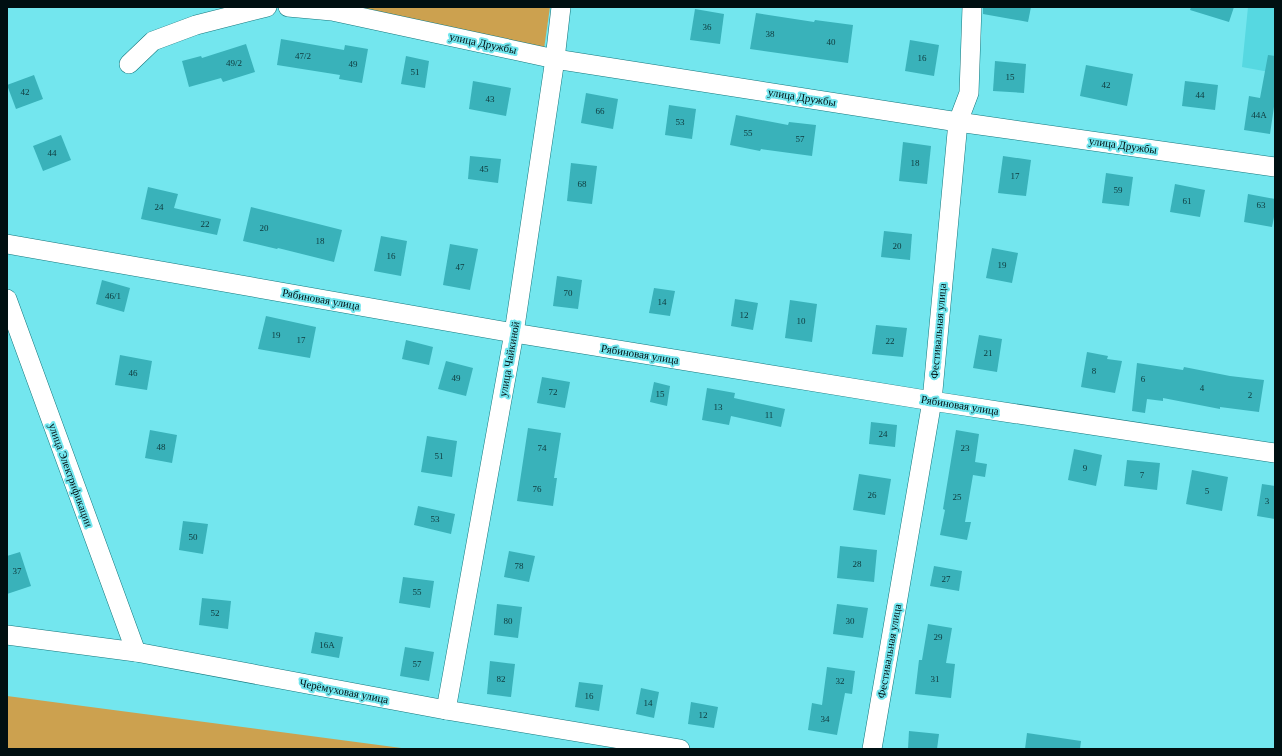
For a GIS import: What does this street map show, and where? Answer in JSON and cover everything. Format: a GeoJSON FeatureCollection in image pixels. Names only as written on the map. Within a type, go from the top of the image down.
{"type":"FeatureCollection","features":[{"type":"Feature","properties":{"kind":"street"},"geometry":{"type":"LineString","coordinates":[[129,64],[153,41],[196,25],[267,7]]}},
{"type":"Feature","properties":{"kind":"street","name":"улица Дружбы"},"geometry":{"type":"LineString","coordinates":[[288,7],[332,9],[555,59],[958,122],[1275,167]]}},
{"type":"Feature","properties":{"kind":"street","name":"улица Чайкиной"},"geometry":{"type":"LineString","coordinates":[[446,710],[514,334],[555,59],[561,7]]}},
{"type":"Feature","properties":{"kind":"street","name":"Фестивальная улица"},"geometry":{"type":"LineString","coordinates":[[872,749],[932,401],[958,122],[969,93],[972,7]]}},
{"type":"Feature","properties":{"kind":"street","name":"Рябиновая улица"},"geometry":{"type":"LineString","coordinates":[[7,244],[514,334],[932,401],[1275,453]]}},
{"type":"Feature","properties":{"kind":"street","name":"улица Электрификации"},"geometry":{"type":"LineString","coordinates":[[7,299],[136,652]]}},
{"type":"Feature","properties":{"kind":"street","name":"Черёмуховая улица"},"geometry":{"type":"LineString","coordinates":[[7,636],[136,652],[446,710],[680,749]]}},
{"type":"Feature","properties":{"kind":"shaded area"},"geometry":{"type":"Polygon","coordinates":[[[343,7],[550,7],[544,49],[343,7]]]}},
{"type":"Feature","properties":{"kind":"shaded area"},"geometry":{"type":"Polygon","coordinates":[[[1248,7],[1275,7],[1275,73],[1242,67],[1248,7]]]}},
{"type":"Feature","properties":{"kind":"shaded area"},"geometry":{"type":"Polygon","coordinates":[[[7,696],[409,749],[7,749],[7,696]]]}},
{"type":"Feature","properties":{"kind":"building"},"geometry":{"type":"Polygon","coordinates":[[[983,7],[1031,7],[1028,22],[983,14],[983,7]]]}},
{"type":"Feature","properties":{"kind":"building"},"geometry":{"type":"Polygon","coordinates":[[[1191,7],[1234,7],[1229,22],[1190,10],[1191,7]]]}},
{"type":"Feature","properties":{"kind":"building"},"geometry":{"type":"Polygon","coordinates":[[[695,9],[724,14],[720,44],[690,40],[695,9]]]}},
{"type":"Feature","properties":{"kind":"building"},"geometry":{"type":"Polygon","coordinates":[[[756,13],[814,22],[815,20],[853,25],[848,63],[750,49],[756,13]]]}},
{"type":"Feature","properties":{"kind":"building"},"geometry":{"type":"Polygon","coordinates":[[[281,39],[344,50],[345,45],[368,49],[362,83],[339,79],[340,75],[277,65],[281,39]]]}},
{"type":"Feature","properties":{"kind":"building"},"geometry":{"type":"Polygon","coordinates":[[[910,40],[939,45],[934,76],[905,71],[910,40]]]}},
{"type":"Feature","properties":{"kind":"building"},"geometry":{"type":"Polygon","coordinates":[[[246,44],[255,72],[223,82],[221,78],[189,87],[182,61],[201,56],[202,58],[246,44]]]}},
{"type":"Feature","properties":{"kind":"building"},"geometry":{"type":"Polygon","coordinates":[[[1268,55],[1275,56],[1275,100],[1270,134],[1244,130],[1249,96],[1260,98],[1268,55]]]}},
{"type":"Feature","properties":{"kind":"building"},"geometry":{"type":"Polygon","coordinates":[[[406,56],[429,61],[425,88],[401,84],[406,56]]]}},
{"type":"Feature","properties":{"kind":"building"},"geometry":{"type":"Polygon","coordinates":[[[995,61],[1026,64],[1024,93],[993,91],[995,61]]]}},
{"type":"Feature","properties":{"kind":"building"},"geometry":{"type":"Polygon","coordinates":[[[1086,65],[1133,74],[1127,106],[1080,96],[1086,65]]]}},
{"type":"Feature","properties":{"kind":"building"},"geometry":{"type":"Polygon","coordinates":[[[34,75],[43,99],[16,109],[7,85],[34,75]]]}},
{"type":"Feature","properties":{"kind":"building"},"geometry":{"type":"Polygon","coordinates":[[[473,81],[511,88],[506,116],[469,109],[473,81]]]}},
{"type":"Feature","properties":{"kind":"building"},"geometry":{"type":"Polygon","coordinates":[[[1185,81],[1218,85],[1215,110],[1182,106],[1185,81]]]}},
{"type":"Feature","properties":{"kind":"building"},"geometry":{"type":"Polygon","coordinates":[[[586,93],[618,99],[613,129],[581,123],[586,93]]]}},
{"type":"Feature","properties":{"kind":"building"},"geometry":{"type":"Polygon","coordinates":[[[669,105],[696,109],[692,139],[665,135],[669,105]]]}},
{"type":"Feature","properties":{"kind":"building"},"geometry":{"type":"Polygon","coordinates":[[[736,115],[788,125],[789,122],[816,125],[812,156],[761,149],[760,151],[730,145],[736,115]]]}},
{"type":"Feature","properties":{"kind":"building"},"geometry":{"type":"Polygon","coordinates":[[[61,135],[71,160],[43,171],[33,146],[61,135]]]}},
{"type":"Feature","properties":{"kind":"building"},"geometry":{"type":"Polygon","coordinates":[[[903,142],[931,146],[927,184],[899,181],[903,142]]]}},
{"type":"Feature","properties":{"kind":"building"},"geometry":{"type":"Polygon","coordinates":[[[470,156],[501,159],[498,183],[468,179],[470,156]]]}},
{"type":"Feature","properties":{"kind":"building"},"geometry":{"type":"Polygon","coordinates":[[[1003,156],[1031,160],[1026,196],[998,193],[1003,156]]]}},
{"type":"Feature","properties":{"kind":"building"},"geometry":{"type":"Polygon","coordinates":[[[571,163],[597,166],[592,204],[567,201],[571,163]]]}},
{"type":"Feature","properties":{"kind":"building"},"geometry":{"type":"Polygon","coordinates":[[[1106,173],[1133,177],[1129,206],[1102,203],[1106,173]]]}},
{"type":"Feature","properties":{"kind":"building"},"geometry":{"type":"Polygon","coordinates":[[[1175,184],[1205,190],[1200,217],[1170,212],[1175,184]]]}},
{"type":"Feature","properties":{"kind":"building"},"geometry":{"type":"Polygon","coordinates":[[[148,187],[178,194],[174,208],[221,219],[217,235],[141,219],[148,187]]]}},
{"type":"Feature","properties":{"kind":"building"},"geometry":{"type":"Polygon","coordinates":[[[1248,194],[1275,199],[1275,212],[1272,227],[1244,222],[1248,194]]]}},
{"type":"Feature","properties":{"kind":"building"},"geometry":{"type":"Polygon","coordinates":[[[251,207],[342,230],[334,262],[243,241],[251,207]]]}},
{"type":"Feature","properties":{"kind":"building"},"geometry":{"type":"Polygon","coordinates":[[[884,231],[912,234],[910,260],[881,257],[884,231]]]}},
{"type":"Feature","properties":{"kind":"building"},"geometry":{"type":"Polygon","coordinates":[[[381,236],[407,241],[401,276],[374,271],[381,236]]]}},
{"type":"Feature","properties":{"kind":"building"},"geometry":{"type":"Polygon","coordinates":[[[450,244],[478,249],[470,290],[443,285],[450,244]]]}},
{"type":"Feature","properties":{"kind":"building"},"geometry":{"type":"Polygon","coordinates":[[[992,248],[1018,253],[1012,283],[986,278],[992,248]]]}},
{"type":"Feature","properties":{"kind":"building"},"geometry":{"type":"Polygon","coordinates":[[[557,276],[582,280],[578,309],[553,306],[557,276]]]}},
{"type":"Feature","properties":{"kind":"building"},"geometry":{"type":"Polygon","coordinates":[[[102,280],[130,288],[124,312],[96,304],[102,280]]]}},
{"type":"Feature","properties":{"kind":"building"},"geometry":{"type":"Polygon","coordinates":[[[654,288],[675,291],[670,316],[649,313],[654,288]]]}},
{"type":"Feature","properties":{"kind":"building"},"geometry":{"type":"Polygon","coordinates":[[[735,299],[758,303],[753,330],[731,326],[735,299]]]}},
{"type":"Feature","properties":{"kind":"building"},"geometry":{"type":"Polygon","coordinates":[[[790,300],[817,304],[812,342],[785,338],[790,300]]]}},
{"type":"Feature","properties":{"kind":"building"},"geometry":{"type":"Polygon","coordinates":[[[266,316],[316,327],[310,358],[258,349],[266,316]]]}},
{"type":"Feature","properties":{"kind":"building"},"geometry":{"type":"Polygon","coordinates":[[[876,325],[907,328],[903,357],[872,354],[876,325]]]}},
{"type":"Feature","properties":{"kind":"building"},"geometry":{"type":"Polygon","coordinates":[[[979,335],[1002,339],[997,372],[973,368],[979,335]]]}},
{"type":"Feature","properties":{"kind":"building"},"geometry":{"type":"Polygon","coordinates":[[[406,340],[433,347],[429,365],[402,359],[406,340]]]}},
{"type":"Feature","properties":{"kind":"building"},"geometry":{"type":"Polygon","coordinates":[[[1087,352],[1108,356],[1107,359],[1122,361],[1115,393],[1081,387],[1087,352]]]}},
{"type":"Feature","properties":{"kind":"building"},"geometry":{"type":"Polygon","coordinates":[[[120,355],[152,361],[147,390],[115,385],[120,355]]]}},
{"type":"Feature","properties":{"kind":"building"},"geometry":{"type":"Polygon","coordinates":[[[446,361],[473,368],[466,396],[438,389],[446,361]]]}},
{"type":"Feature","properties":{"kind":"building"},"geometry":{"type":"Polygon","coordinates":[[[1137,363],[1183,370],[1184,367],[1230,376],[1264,380],[1259,412],[1220,407],[1220,409],[1163,398],[1163,401],[1147,399],[1145,413],[1132,411],[1137,363]]]}},
{"type":"Feature","properties":{"kind":"building"},"geometry":{"type":"Polygon","coordinates":[[[542,377],[570,382],[565,408],[537,403],[542,377]]]}},
{"type":"Feature","properties":{"kind":"building"},"geometry":{"type":"Polygon","coordinates":[[[654,382],[670,386],[667,406],[650,402],[654,382]]]}},
{"type":"Feature","properties":{"kind":"building"},"geometry":{"type":"Polygon","coordinates":[[[707,388],[735,393],[734,398],[785,409],[781,427],[731,416],[729,425],[702,420],[707,388]]]}},
{"type":"Feature","properties":{"kind":"building"},"geometry":{"type":"Polygon","coordinates":[[[871,422],[897,425],[895,447],[869,444],[871,422]]]}},
{"type":"Feature","properties":{"kind":"building"},"geometry":{"type":"Polygon","coordinates":[[[528,428],[561,433],[554,478],[557,478],[553,506],[517,501],[528,428]]]}},
{"type":"Feature","properties":{"kind":"building"},"geometry":{"type":"Polygon","coordinates":[[[150,430],[177,435],[172,463],[145,458],[150,430]]]}},
{"type":"Feature","properties":{"kind":"building"},"geometry":{"type":"Polygon","coordinates":[[[956,430],[979,434],[975,462],[987,464],[985,477],[973,475],[965,522],[971,522],[967,540],[940,535],[956,430]]]}},
{"type":"Feature","properties":{"kind":"building"},"geometry":{"type":"Polygon","coordinates":[[[427,436],[457,441],[452,477],[421,472],[427,436]]]}},
{"type":"Feature","properties":{"kind":"building"},"geometry":{"type":"Polygon","coordinates":[[[1074,449],[1102,455],[1096,486],[1068,480],[1074,449]]]}},
{"type":"Feature","properties":{"kind":"building"},"geometry":{"type":"Polygon","coordinates":[[[1127,460],[1160,463],[1157,490],[1124,486],[1127,460]]]}},
{"type":"Feature","properties":{"kind":"building"},"geometry":{"type":"Polygon","coordinates":[[[1192,470],[1228,477],[1222,511],[1186,504],[1192,470]]]}},
{"type":"Feature","properties":{"kind":"building"},"geometry":{"type":"Polygon","coordinates":[[[859,474],[891,479],[885,515],[853,510],[859,474]]]}},
{"type":"Feature","properties":{"kind":"building"},"geometry":{"type":"Polygon","coordinates":[[[1262,484],[1275,486],[1275,519],[1257,516],[1262,484]]]}},
{"type":"Feature","properties":{"kind":"building"},"geometry":{"type":"Polygon","coordinates":[[[418,506],[455,514],[451,534],[414,525],[418,506]]]}},
{"type":"Feature","properties":{"kind":"building"},"geometry":{"type":"Polygon","coordinates":[[[183,521],[208,524],[203,554],[179,550],[183,521]]]}},
{"type":"Feature","properties":{"kind":"building"},"geometry":{"type":"Polygon","coordinates":[[[840,546],[877,550],[874,582],[837,578],[840,546]]]}},
{"type":"Feature","properties":{"kind":"building"},"geometry":{"type":"Polygon","coordinates":[[[509,551],[535,556],[529,582],[504,577],[509,551]]]}},
{"type":"Feature","properties":{"kind":"building"},"geometry":{"type":"Polygon","coordinates":[[[20,552],[31,586],[7,594],[7,556],[20,552]]]}},
{"type":"Feature","properties":{"kind":"building"},"geometry":{"type":"Polygon","coordinates":[[[934,566],[962,571],[959,591],[930,586],[934,566]]]}},
{"type":"Feature","properties":{"kind":"building"},"geometry":{"type":"Polygon","coordinates":[[[403,577],[434,581],[430,608],[399,603],[403,577]]]}},
{"type":"Feature","properties":{"kind":"building"},"geometry":{"type":"Polygon","coordinates":[[[202,598],[231,601],[228,629],[199,625],[202,598]]]}},
{"type":"Feature","properties":{"kind":"building"},"geometry":{"type":"Polygon","coordinates":[[[497,604],[522,607],[518,638],[494,635],[497,604]]]}},
{"type":"Feature","properties":{"kind":"building"},"geometry":{"type":"Polygon","coordinates":[[[837,604],[868,608],[863,638],[833,634],[837,604]]]}},
{"type":"Feature","properties":{"kind":"building"},"geometry":{"type":"Polygon","coordinates":[[[928,624],[952,628],[946,663],[955,664],[951,698],[915,694],[919,660],[922,660],[928,624]]]}},
{"type":"Feature","properties":{"kind":"building"},"geometry":{"type":"Polygon","coordinates":[[[315,632],[343,637],[339,658],[311,653],[315,632]]]}},
{"type":"Feature","properties":{"kind":"building"},"geometry":{"type":"Polygon","coordinates":[[[405,647],[434,652],[429,681],[400,676],[405,647]]]}},
{"type":"Feature","properties":{"kind":"building"},"geometry":{"type":"Polygon","coordinates":[[[490,661],[515,664],[511,697],[487,694],[490,661]]]}},
{"type":"Feature","properties":{"kind":"building"},"geometry":{"type":"Polygon","coordinates":[[[827,667],[855,671],[852,694],[845,693],[837,735],[808,730],[812,703],[822,705],[827,667]]]}},
{"type":"Feature","properties":{"kind":"building"},"geometry":{"type":"Polygon","coordinates":[[[579,682],[603,685],[599,711],[575,707],[579,682]]]}},
{"type":"Feature","properties":{"kind":"building"},"geometry":{"type":"Polygon","coordinates":[[[641,688],[659,692],[654,718],[636,714],[641,688]]]}},
{"type":"Feature","properties":{"kind":"building"},"geometry":{"type":"Polygon","coordinates":[[[691,702],[718,707],[714,728],[688,724],[691,702]]]}},
{"type":"Feature","properties":{"kind":"building"},"geometry":{"type":"Polygon","coordinates":[[[909,731],[939,734],[937,749],[908,749],[909,731]]]}},
{"type":"Feature","properties":{"kind":"building"},"geometry":{"type":"Polygon","coordinates":[[[1027,733],[1081,741],[1080,749],[1025,749],[1027,733]]]}}]}
